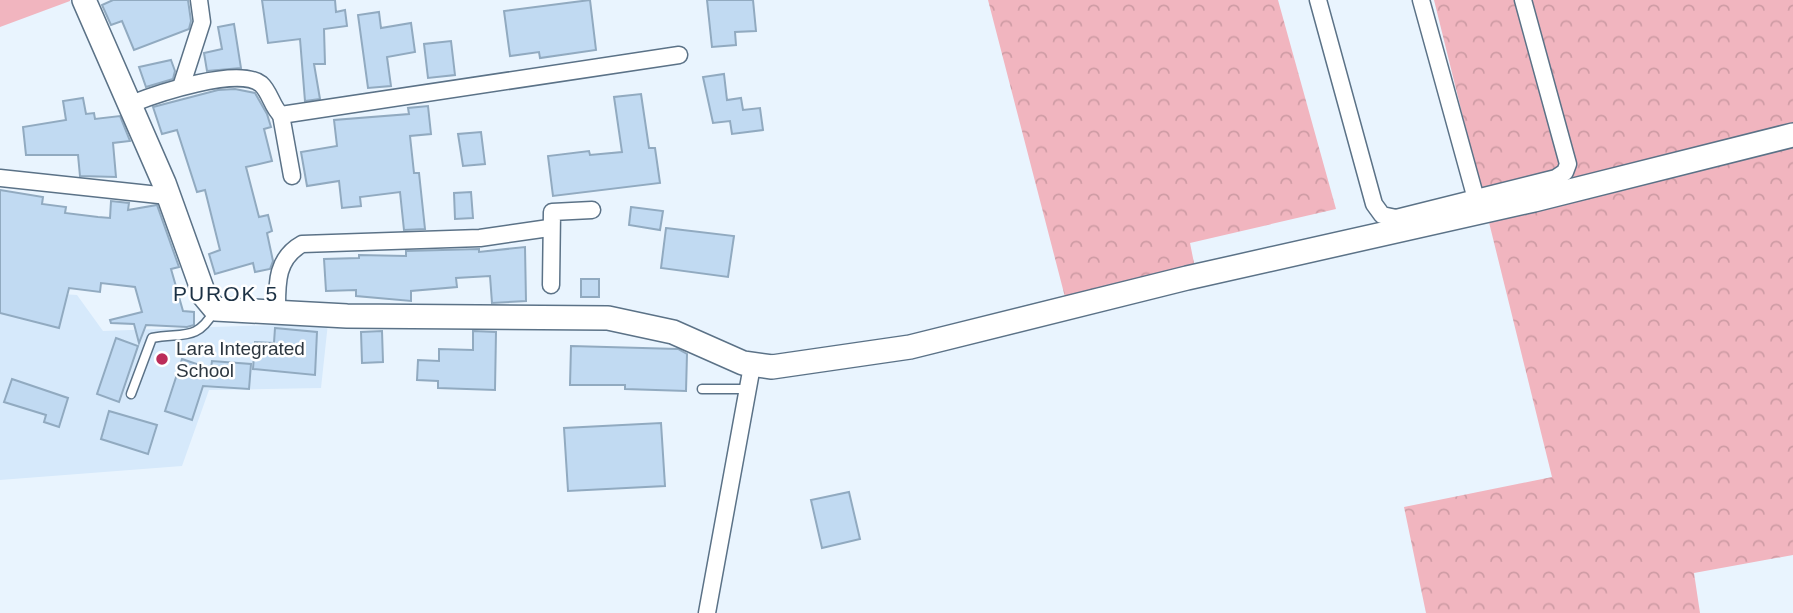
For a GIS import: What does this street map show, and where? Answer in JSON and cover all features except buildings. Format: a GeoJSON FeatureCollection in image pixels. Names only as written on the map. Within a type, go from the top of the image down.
{"type":"FeatureCollection","features":[{"type":"Feature","properties":{"kind":"street"},"geometry":{"type":"LineString","coordinates":[[83,0],[131,104],[205,297],[215,309],[278,313],[618,319],[673,332],[752,366],[802,364],[910,346],[1187,278],[1534,200],[1793,135]]}},
{"type":"Feature","properties":{"kind":"street"},"geometry":{"type":"LineString","coordinates":[[182,84],[202,22],[199,0]]}},
{"type":"Feature","properties":{"kind":"street"},"geometry":{"type":"LineString","coordinates":[[1318,0],[1374,204],[1382,215],[1396,218],[1556,178],[1565,172],[1568,164],[1524,0]]}},
{"type":"Feature","properties":{"kind":"street"},"geometry":{"type":"LineString","coordinates":[[1421,0],[1476,199]]}},
{"type":"Feature","properties":{"kind":"street"},"geometry":{"type":"LineString","coordinates":[[281,115],[679,55]]}},
{"type":"Feature","properties":{"kind":"street"},"geometry":{"type":"LineString","coordinates":[[131,104],[182,84],[249,78],[263,85],[281,115],[292,176]]}},
{"type":"Feature","properties":{"kind":"street"},"geometry":{"type":"LineString","coordinates":[[0,178],[168,196]]}},
{"type":"Feature","properties":{"kind":"street"},"geometry":{"type":"LineString","coordinates":[[551,285],[552,212],[592,210]]}},
{"type":"Feature","properties":{"kind":"street"},"geometry":{"type":"LineString","coordinates":[[278,313],[277,285],[281,265],[293,249],[302,244],[480,239],[550,228]]}},
{"type":"Feature","properties":{"kind":"street"},"geometry":{"type":"LineString","coordinates":[[707,613],[752,366]]}},
{"type":"Feature","properties":{"kind":"lane"},"geometry":{"type":"LineString","coordinates":[[131,394],[152,338],[194,334],[205,326],[215,309]]}},
{"type":"Feature","properties":{"kind":"lane"},"geometry":{"type":"LineString","coordinates":[[702,389],[748,389]]}},
{"type":"Feature","properties":{"kind":"shaded area","name":"Lara Integrated School"},"geometry":{"type":"Polygon","coordinates":[[[0,290],[77,295],[103,331],[328,323],[321,388],[209,390],[182,466],[0,480],[0,290]]]}},
{"type":"Feature","properties":{"kind":"green space"},"geometry":{"type":"Polygon","coordinates":[[[0,0],[70,0],[70,1],[0,27],[0,0]]]}},
{"type":"Feature","properties":{"kind":"green space"},"geometry":{"type":"Polygon","coordinates":[[[988,0],[1278,0],[1336,209],[1190,243],[1195,268],[1065,297],[988,0]]]}},
{"type":"Feature","properties":{"kind":"green space"},"geometry":{"type":"Polygon","coordinates":[[[1434,0],[1793,0],[1793,555],[1694,573],[1700,613],[1426,613],[1404,507],[1552,477],[1434,0]]]}},
{"type":"Feature","properties":{"kind":"place","name":"Lara Integrated School"},"geometry":{"type":"Point","coordinates":[162,359]}},
{"type":"Feature","properties":{"kind":"district","name":"PUROK 5"},"geometry":{"type":"Point","coordinates":[226,294]}}]}
